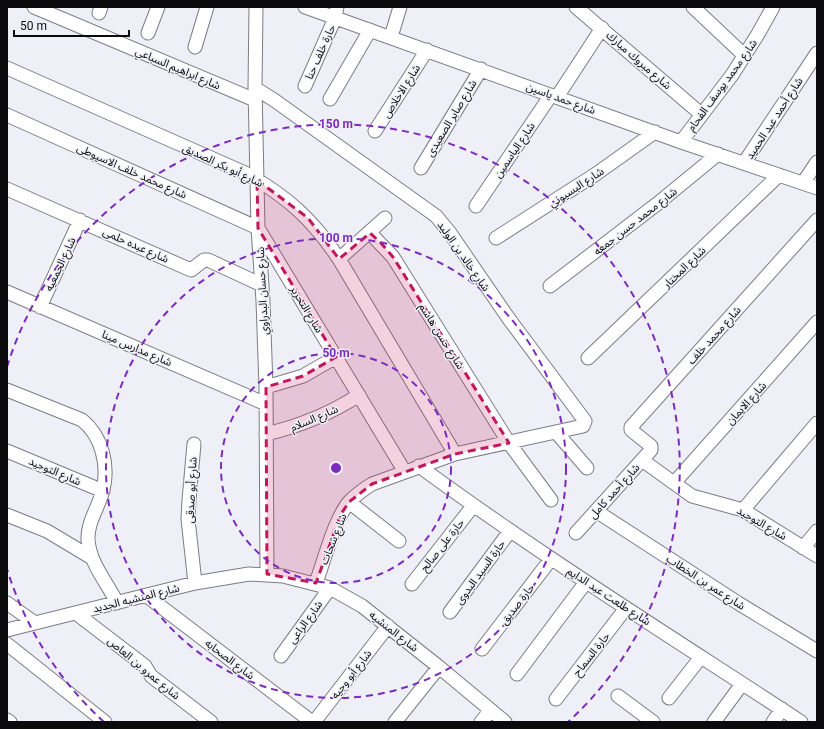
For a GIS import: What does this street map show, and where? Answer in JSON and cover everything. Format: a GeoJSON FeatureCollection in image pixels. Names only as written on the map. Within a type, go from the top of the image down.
{"type":"FeatureCollection","features":[{"type":"Feature","properties":{"kind":"street","name":"شارع ابراهيم السباعي"},"geometry":{"type":"LineString","coordinates":[[34,7],[255,94]]}},
{"type":"Feature","properties":{"kind":"street"},"geometry":{"type":"LineString","coordinates":[[148,33],[158,7]]}},
{"type":"Feature","properties":{"kind":"street"},"geometry":{"type":"LineString","coordinates":[[194,47],[207,7]]}},
{"type":"Feature","properties":{"kind":"street","name":"شارع حسان البدراوي"},"geometry":{"type":"LineString","coordinates":[[256,7],[255,94],[258,228],[266,387],[267,574]]}},
{"type":"Feature","properties":{"kind":"street","name":"شارع حمد ياسين"},"geometry":{"type":"LineString","coordinates":[[306,7],[336,12],[370,30],[391,38],[481,69],[681,142],[817,188]]}},
{"type":"Feature","properties":{"kind":"street"},"geometry":{"type":"LineString","coordinates":[[391,38],[400,7]]}},
{"type":"Feature","properties":{"kind":"street","name":"شارع مبروك مبارك"},"geometry":{"type":"LineString","coordinates":[[576,7],[701,114]]}},
{"type":"Feature","properties":{"kind":"street"},"geometry":{"type":"LineString","coordinates":[[693,7],[745,56]]}},
{"type":"Feature","properties":{"kind":"street","name":"شارع محمد يوسف الفحام"},"geometry":{"type":"LineString","coordinates":[[681,142],[745,56],[773,7]]}},
{"type":"Feature","properties":{"kind":"street","name":"حارة خلف حنا"},"geometry":{"type":"LineString","coordinates":[[305,86],[336,12]]}},
{"type":"Feature","properties":{"kind":"street","name":"شارع الياسمين"},"geometry":{"type":"LineString","coordinates":[[476,206],[602,28]]}},
{"type":"Feature","properties":{"kind":"street"},"geometry":{"type":"LineString","coordinates":[[330,98],[370,30]]}},
{"type":"Feature","properties":{"kind":"street","name":"شارع الاخلاص"},"geometry":{"type":"LineString","coordinates":[[375,131],[427,50]]}},
{"type":"Feature","properties":{"kind":"street","name":"شارع أحمد عبد الحميد"},"geometry":{"type":"LineString","coordinates":[[744,163],[817,53]]}},
{"type":"Feature","properties":{"kind":"street","name":"شارع أبو بكر الصديق"},"geometry":{"type":"LineString","coordinates":[[7,68],[257,180],[293,204],[308,218],[340,259],[455,454]]}},
{"type":"Feature","properties":{"kind":"street","name":"شارع صابر الصعيدى"},"geometry":{"type":"LineString","coordinates":[[421,168],[481,69]]}},
{"type":"Feature","properties":{"kind":"street","name":"شارع خالد بن الوليد"},"geometry":{"type":"LineString","coordinates":[[255,94],[320,132],[436,216],[450,233],[509,319],[585,421],[583,426],[556,432]]}},
{"type":"Feature","properties":{"kind":"street","name":"شارع محمد خلف الاسيوطى"},"geometry":{"type":"LineString","coordinates":[[7,115],[258,228]]}},
{"type":"Feature","properties":{"kind":"street","name":"شارع البسيوني"},"geometry":{"type":"LineString","coordinates":[[496,238],[596,174],[655,132]]}},
{"type":"Feature","properties":{"kind":"street","name":"شارع محمد حسن جمعه"},"geometry":{"type":"LineString","coordinates":[[550,286],[657,204],[718,154]]}},
{"type":"Feature","properties":{"kind":"street"},"geometry":{"type":"LineString","coordinates":[[803,183],[817,162]]}},
{"type":"Feature","properties":{"kind":"street","name":"شارع المختار"},"geometry":{"type":"LineString","coordinates":[[588,358],[779,175]]}},
{"type":"Feature","properties":{"kind":"street","name":"شارع عبده حلمى"},"geometry":{"type":"LineString","coordinates":[[7,188],[191,270],[204,260],[208,260],[262,285]]}},
{"type":"Feature","properties":{"kind":"street"},"geometry":{"type":"LineString","coordinates":[[340,259],[385,218]]}},
{"type":"Feature","properties":{"kind":"street","name":"شارع الجمعيه"},"geometry":{"type":"LineString","coordinates":[[40,307],[80,220]]}},
{"type":"Feature","properties":{"kind":"street","name":"شارع محمد خلف"},"geometry":{"type":"LineString","coordinates":[[652,448],[631,430],[631,427],[817,220]]}},
{"type":"Feature","properties":{"kind":"street","name":"شارع التحرير"},"geometry":{"type":"LineString","coordinates":[[258,228],[405,472]]}},
{"type":"Feature","properties":{"kind":"street","name":"شارع حسن هاشم"},"geometry":{"type":"LineString","coordinates":[[370,233],[393,257],[509,443],[551,500]]}},
{"type":"Feature","properties":{"kind":"street","name":"شارع مدارس مينا"},"geometry":{"type":"LineString","coordinates":[[7,292],[266,404]]}},
{"type":"Feature","properties":{"kind":"street","name":"شارع الايمان"},"geometry":{"type":"LineString","coordinates":[[674,483],[817,322]]}},
{"type":"Feature","properties":{"kind":"street"},"geometry":{"type":"LineString","coordinates":[[266,387],[303,376],[336,357]]}},
{"type":"Feature","properties":{"kind":"street"},"geometry":{"type":"LineString","coordinates":[[7,390],[82,420],[92,428],[99,440],[105,469],[103,491],[96,504],[88,538],[92,558],[118,603]]}},
{"type":"Feature","properties":{"kind":"street","name":"شارع السلام"},"geometry":{"type":"LineString","coordinates":[[266,434],[286,430],[324,415],[359,395]]}},
{"type":"Feature","properties":{"kind":"street"},"geometry":{"type":"LineString","coordinates":[[743,510],[817,423]]}},
{"type":"Feature","properties":{"kind":"street"},"geometry":{"type":"LineString","coordinates":[[420,466],[455,454],[556,432],[587,468]]}},
{"type":"Feature","properties":{"kind":"street","name":"شارع أبو صدقى"},"geometry":{"type":"LineString","coordinates":[[194,444],[188,500],[188,519],[195,583]]}},
{"type":"Feature","properties":{"kind":"street","name":"شارع أحمد كامل"},"geometry":{"type":"LineString","coordinates":[[576,533],[652,448]]}},
{"type":"Feature","properties":{"kind":"street","name":"شارع التوحيد"},"geometry":{"type":"LineString","coordinates":[[7,451],[103,491]]}},
{"type":"Feature","properties":{"kind":"street","name":"شارع التوحيد"},"geometry":{"type":"LineString","coordinates":[[642,460],[698,499],[743,510],[817,556]]}},
{"type":"Feature","properties":{"kind":"street","name":"شارع شحات"},"geometry":{"type":"LineString","coordinates":[[316,583],[341,514],[349,502],[372,484],[420,466]]}},
{"type":"Feature","properties":{"kind":"street","name":"شارع طلعت عبد الدايم"},"geometry":{"type":"LineString","coordinates":[[420,466],[473,506],[510,531],[801,722]]}},
{"type":"Feature","properties":{"kind":"street"},"geometry":{"type":"LineString","coordinates":[[349,502],[399,541]]}},
{"type":"Feature","properties":{"kind":"street","name":"حارة على صالح"},"geometry":{"type":"LineString","coordinates":[[412,584],[473,506]]}},
{"type":"Feature","properties":{"kind":"street","name":"شارع عمر بن الخطاب"},"geometry":{"type":"LineString","coordinates":[[596,511],[738,603],[817,651]]}},
{"type":"Feature","properties":{"kind":"street"},"geometry":{"type":"LineString","coordinates":[[7,515],[47,531],[92,558]]}},
{"type":"Feature","properties":{"kind":"street","name":"حارة السيد البدوى"},"geometry":{"type":"LineString","coordinates":[[450,612],[510,531]]}},
{"type":"Feature","properties":{"kind":"street"},"geometry":{"type":"LineString","coordinates":[[803,548],[817,531]]}},
{"type":"Feature","properties":{"kind":"street","name":"حارة صديق"},"geometry":{"type":"LineString","coordinates":[[482,649],[552,559]]}},
{"type":"Feature","properties":{"kind":"street","name":"شارع المنشيه الجديد"},"geometry":{"type":"LineString","coordinates":[[7,630],[76,614],[195,583],[231,576],[267,574]]}},
{"type":"Feature","properties":{"kind":"street","name":"شارع المنشيه"},"geometry":{"type":"LineString","coordinates":[[267,574],[316,583],[330,588],[362,606],[505,722]]}},
{"type":"Feature","properties":{"kind":"street"},"geometry":{"type":"LineString","coordinates":[[517,674],[586,582]]}},
{"type":"Feature","properties":{"kind":"street","name":"شارع الراعى"},"geometry":{"type":"LineString","coordinates":[[281,656],[330,588]]}},
{"type":"Feature","properties":{"kind":"street","name":"شارع الصحابه"},"geometry":{"type":"LineString","coordinates":[[147,596],[313,722]]}},
{"type":"Feature","properties":{"kind":"street"},"geometry":{"type":"LineString","coordinates":[[7,603],[35,623]]}},
{"type":"Feature","properties":{"kind":"street","name":"حارة السماح"},"geometry":{"type":"LineString","coordinates":[[556,699],[626,608]]}},
{"type":"Feature","properties":{"kind":"street","name":"شارع عمرو بن العاص"},"geometry":{"type":"LineString","coordinates":[[76,614],[145,666],[151,676],[211,722]]}},
{"type":"Feature","properties":{"kind":"street","name":"شارع أبو وجيه"},"geometry":{"type":"LineString","coordinates":[[313,722],[388,626]]}},
{"type":"Feature","properties":{"kind":"street"},"geometry":{"type":"LineString","coordinates":[[7,644],[105,722]]}},
{"type":"Feature","properties":{"kind":"street"},"geometry":{"type":"LineString","coordinates":[[669,698],[701,657]]}},
{"type":"Feature","properties":{"kind":"street"},"geometry":{"type":"LineString","coordinates":[[396,722],[439,667]]}},
{"type":"Feature","properties":{"kind":"street"},"geometry":{"type":"LineString","coordinates":[[714,722],[742,684]]}},
{"type":"Feature","properties":{"kind":"street"},"geometry":{"type":"LineString","coordinates":[[618,696],[653,722]]}},
{"type":"Feature","properties":{"kind":"street"},"geometry":{"type":"LineString","coordinates":[[481,722],[491,710]]}},
{"type":"Feature","properties":{"kind":"street"},"geometry":{"type":"LineString","coordinates":[[773,722],[782,710]]}},
{"type":"Feature","properties":{"kind":"highlighted area"},"geometry":{"type":"Polygon","coordinates":[[[257,180],[308,218],[339,259],[370,233],[381,243],[393,257],[509,443],[455,454],[372,484],[349,502],[341,514],[316,583],[267,574],[266,387],[303,376],[336,357],[258,228],[257,180]]]}}]}
